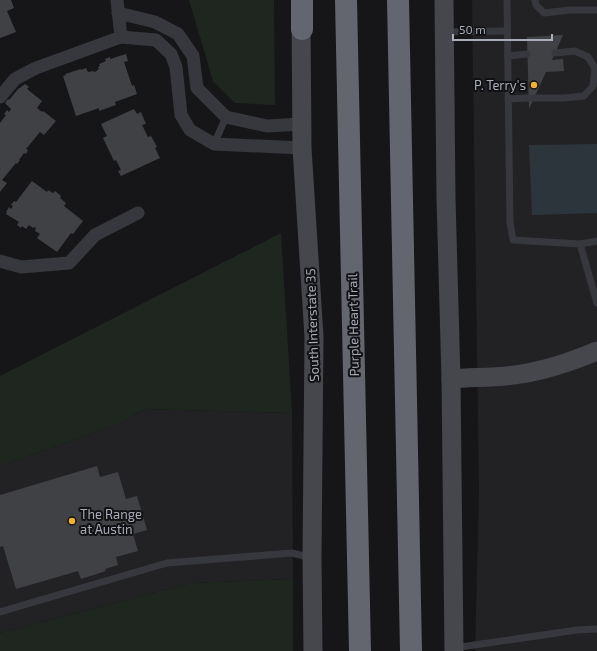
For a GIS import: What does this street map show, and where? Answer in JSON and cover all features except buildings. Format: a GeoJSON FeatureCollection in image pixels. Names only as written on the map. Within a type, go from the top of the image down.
{"type":"FeatureCollection","features":[{"type":"Feature","properties":{"kind":"highway"},"geometry":{"type":"LineString","coordinates":[[301,0],[302,28]]}},
{"type":"Feature","properties":{"kind":"highway","name":"Purple Heart Trail"},"geometry":{"type":"LineString","coordinates":[[346,0],[360,651]]}},
{"type":"Feature","properties":{"kind":"highway"},"geometry":{"type":"LineString","coordinates":[[398,0],[411,651]]}},
{"type":"Feature","properties":{"kind":"highway"},"geometry":{"type":"LineString","coordinates":[[410,624],[414,651]]}},
{"type":"Feature","properties":{"kind":"main road"},"geometry":{"type":"LineString","coordinates":[[444,0],[454,650]]}},
{"type":"Feature","properties":{"kind":"main road","name":"South Interstate 35"},"geometry":{"type":"LineString","coordinates":[[302,28],[301,124],[314,337],[312,558],[313,651]]}},
{"type":"Feature","properties":{"kind":"main road"},"geometry":{"type":"LineString","coordinates":[[451,379],[482,376],[502,377],[522,374],[546,369],[597,351]]}},
{"type":"Feature","properties":{"kind":"street"},"geometry":{"type":"LineString","coordinates":[[120,37],[118,7],[155,22],[178,34],[193,56],[181,115],[190,130],[214,144],[302,148]]}},
{"type":"Feature","properties":{"kind":"street"},"geometry":{"type":"LineString","coordinates":[[0,97],[15,79],[36,68],[120,37],[156,40],[172,54],[176,67],[187,89],[226,117],[267,126],[301,124]]}},
{"type":"Feature","properties":{"kind":"street"},"geometry":{"type":"LineString","coordinates":[[0,261],[21,266],[69,263],[95,235],[138,213]]}},
{"type":"Feature","properties":{"kind":"lane"},"geometry":{"type":"LineString","coordinates":[[507,0],[510,222],[513,240],[580,244],[597,241]]}},
{"type":"Feature","properties":{"kind":"lane"},"geometry":{"type":"LineString","coordinates":[[535,0],[536,5],[544,13],[570,10],[597,10]]}},
{"type":"Feature","properties":{"kind":"lane"},"geometry":{"type":"LineString","coordinates":[[444,32],[507,31]]}},
{"type":"Feature","properties":{"kind":"lane"},"geometry":{"type":"LineString","coordinates":[[508,99],[564,98],[584,96],[593,86],[595,68],[588,57],[575,52],[555,52]]}},
{"type":"Feature","properties":{"kind":"lane"},"geometry":{"type":"LineString","coordinates":[[508,56],[528,54]]}},
{"type":"Feature","properties":{"kind":"lane"},"geometry":{"type":"LineString","coordinates":[[214,144],[226,117]]}},
{"type":"Feature","properties":{"kind":"lane"},"geometry":{"type":"LineString","coordinates":[[580,244],[597,301]]}},
{"type":"Feature","properties":{"kind":"lane"},"geometry":{"type":"LineString","coordinates":[[0,612],[167,563],[292,553],[312,558]]}},
{"type":"Feature","properties":{"kind":"lane"},"geometry":{"type":"LineString","coordinates":[[454,650],[577,630],[597,629]]}},
{"type":"Feature","properties":{"kind":"shaded area"},"geometry":{"type":"Polygon","coordinates":[[[189,0],[274,0],[275,105],[235,103],[213,81],[189,0]]]}},
{"type":"Feature","properties":{"kind":"shaded area"},"geometry":{"type":"Polygon","coordinates":[[[472,0],[597,0],[597,651],[475,651],[479,493],[472,0]]]}},
{"type":"Feature","properties":{"kind":"shaded area"},"geometry":{"type":"Polygon","coordinates":[[[597,144],[597,213],[532,215],[529,145],[597,144]]]}},
{"type":"Feature","properties":{"kind":"shaded area"},"geometry":{"type":"Polygon","coordinates":[[[281,233],[292,413],[145,409],[117,425],[0,466],[0,376],[281,233]]]}},
{"type":"Feature","properties":{"kind":"shaded area"},"geometry":{"type":"Polygon","coordinates":[[[145,409],[292,413],[293,579],[191,583],[0,633],[0,466],[117,425],[145,409]]]}},
{"type":"Feature","properties":{"kind":"shaded area"},"geometry":{"type":"Polygon","coordinates":[[[293,579],[293,651],[0,651],[0,633],[191,583],[293,579]]]}},
{"type":"Feature","properties":{"kind":"place","name":"P. Terry's"},"geometry":{"type":"Point","coordinates":[534,85]}},
{"type":"Feature","properties":{"kind":"place","name":"The Range at Austin"},"geometry":{"type":"Point","coordinates":[72,521]}}]}
